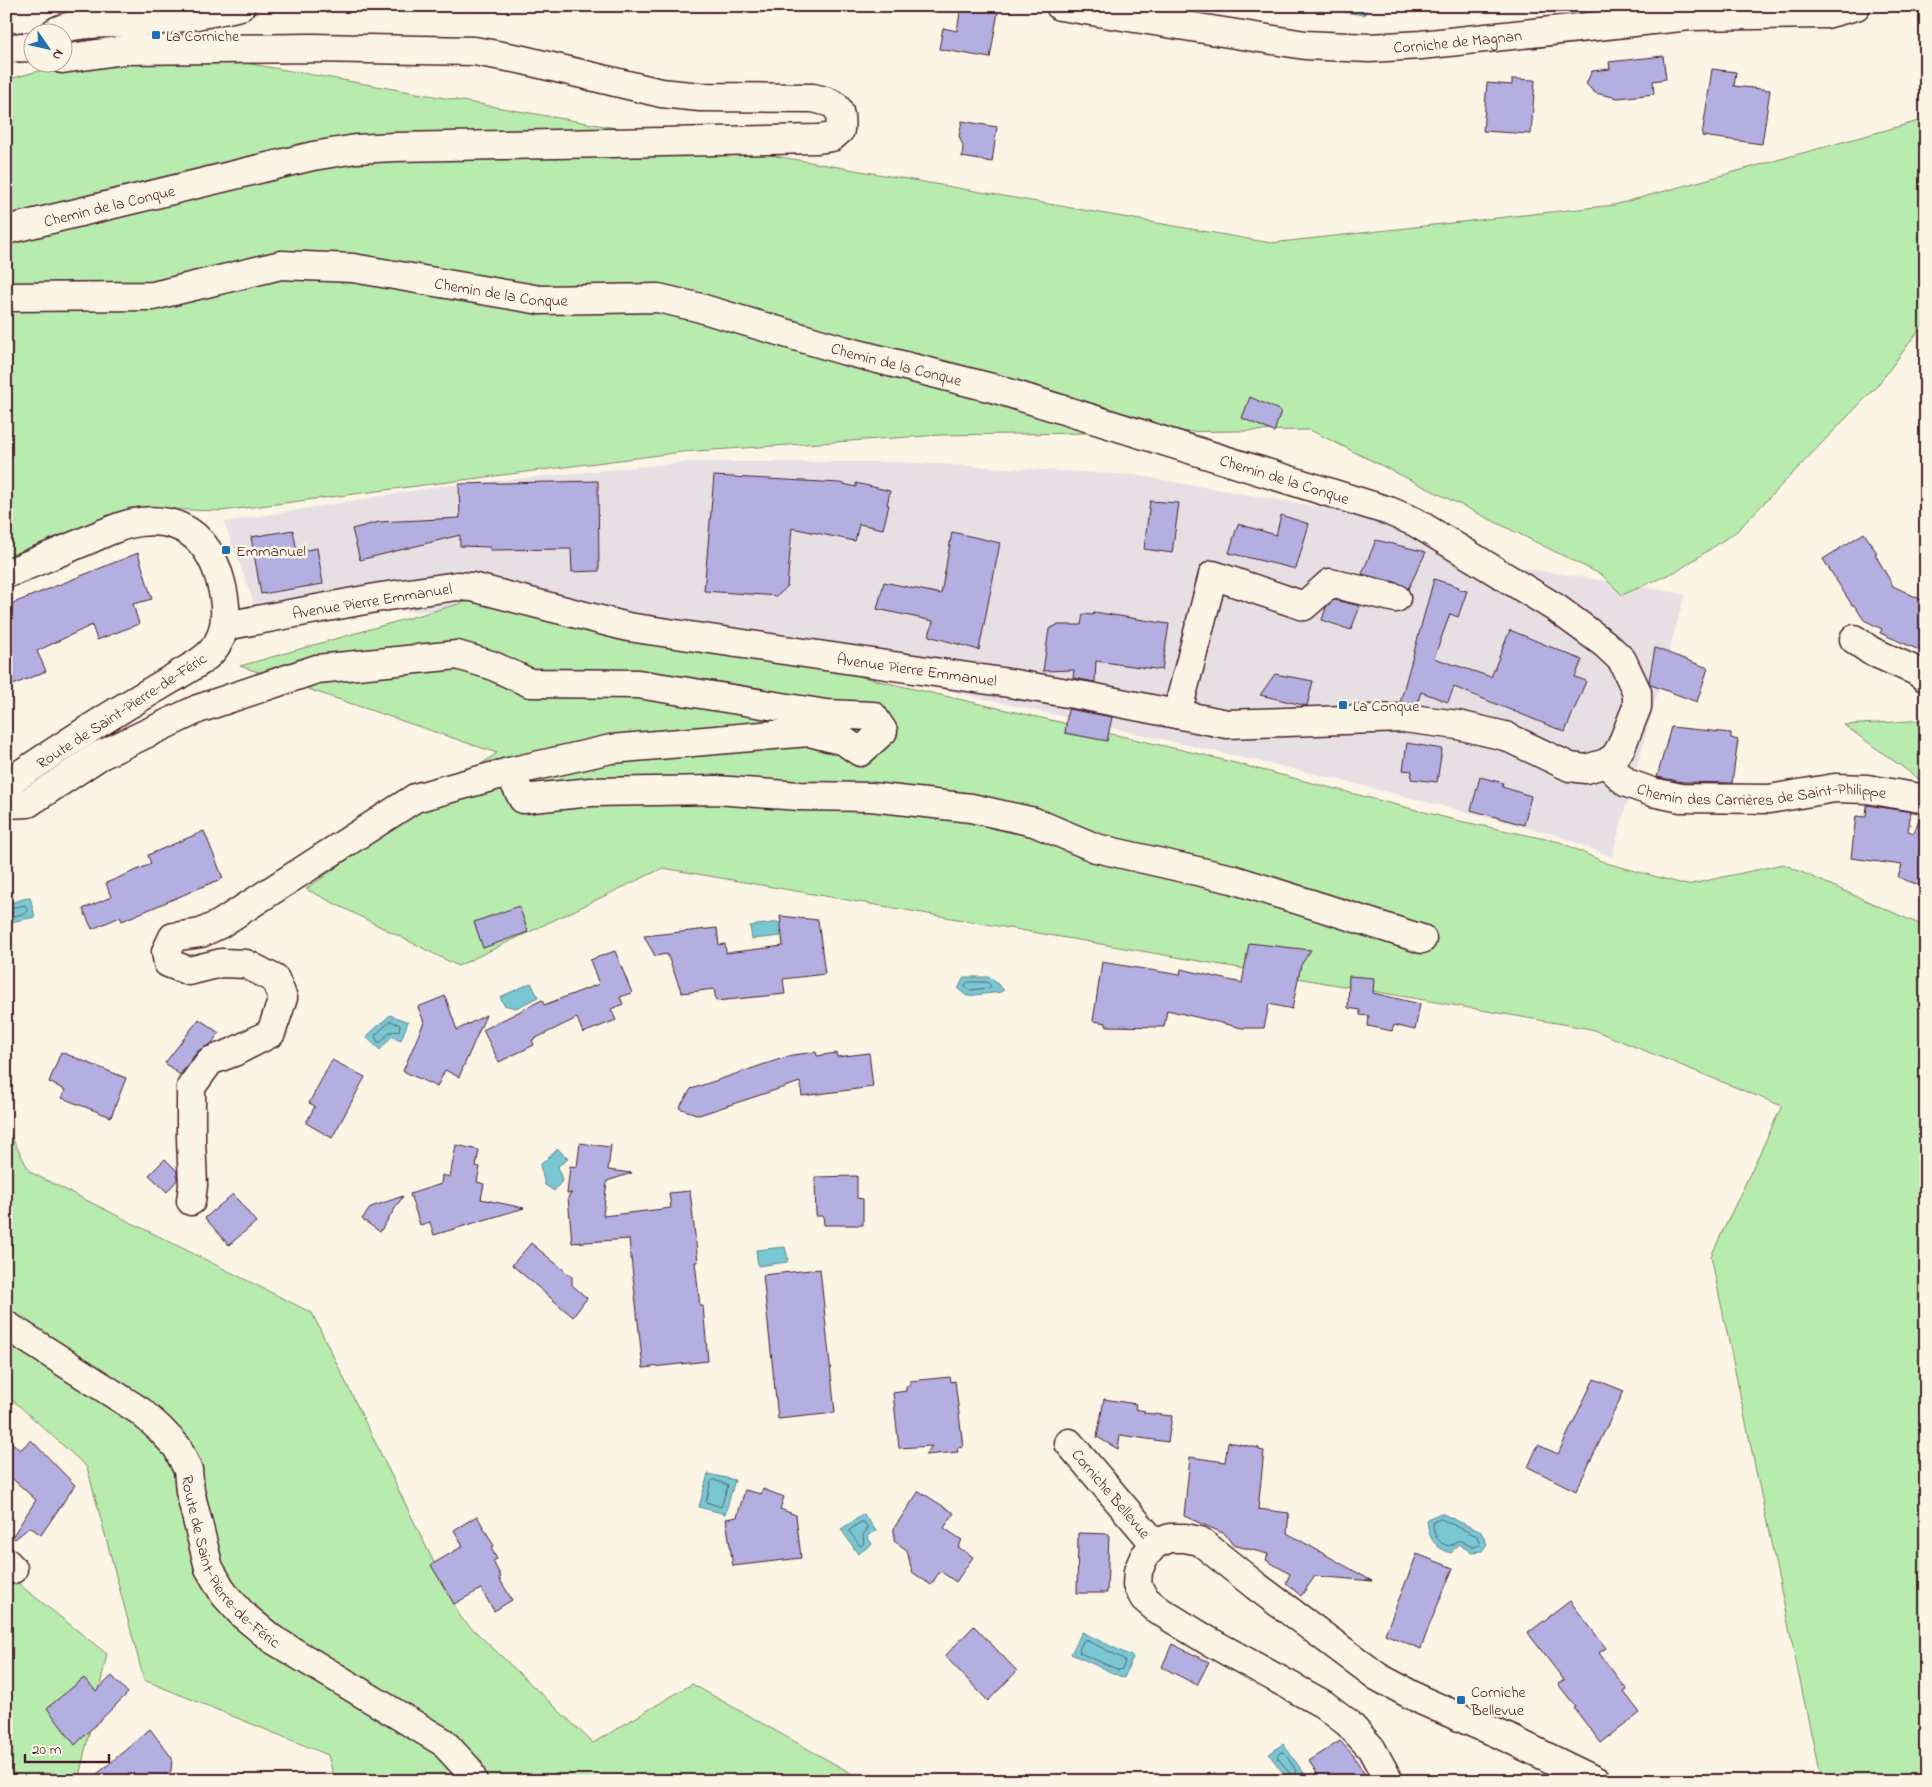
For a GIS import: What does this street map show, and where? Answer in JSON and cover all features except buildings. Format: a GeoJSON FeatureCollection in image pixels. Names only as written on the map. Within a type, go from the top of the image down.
{"type":"FeatureCollection","features":[{"type":"Feature","properties":{"kind":"street"},"geometry":{"type":"LineString","coordinates":[[72,27],[152,22],[198,16],[241,6]]}},
{"type":"Feature","properties":{"kind":"street","name":"Corniche de Magnan"},"geometry":{"type":"LineString","coordinates":[[1060,6],[1305,45],[1369,48],[1431,44],[1690,16],[1826,14],[1856,6]]}},
{"type":"Feature","properties":{"kind":"street"},"geometry":{"type":"LineString","coordinates":[[6,48],[22,47]]}},
{"type":"Feature","properties":{"kind":"street","name":"Chemin de la Conque"},"geometry":{"type":"LineString","coordinates":[[6,230],[313,156],[356,149],[818,139],[832,137],[840,130],[842,116],[838,107],[830,102],[813,98],[700,97],[661,93],[474,51],[312,48],[124,50],[72,58]]}},
{"type":"Feature","properties":{"kind":"street","name":"Chemin de la Conque"},"geometry":{"type":"LineString","coordinates":[[6,297],[39,295],[153,296],[281,265],[353,268],[540,300],[658,298],[697,307],[846,351],[996,388],[1389,511],[1415,522],[1556,608],[1605,644],[1622,660],[1637,692],[1637,707],[1621,747],[1615,757],[1606,763]]}},
{"type":"Feature","properties":{"kind":"street","name":"Route de Saint-Pierre-de-Féric"},"geometry":{"type":"LineString","coordinates":[[6,574],[127,524],[149,521],[168,522],[186,528],[200,540],[211,555],[218,573],[226,609],[225,626],[212,652],[192,667],[106,718],[6,784]]}},
{"type":"Feature","properties":{"kind":"street"},"geometry":{"type":"LineString","coordinates":[[1177,714],[1213,575],[1304,606],[1330,583],[1396,598]]}},
{"type":"Feature","properties":{"kind":"street","name":"Avenue Pierre Emmanuel"},"geometry":{"type":"LineString","coordinates":[[225,626],[380,597],[457,586],[472,587],[628,627],[1009,683],[1227,724],[1404,718],[1458,725],[1505,736],[1570,767],[1586,769],[1606,763]]}},
{"type":"Feature","properties":{"kind":"street"},"geometry":{"type":"LineString","coordinates":[[1854,639],[1871,651],[1916,671],[1926,678]]}},
{"type":"Feature","properties":{"kind":"street"},"geometry":{"type":"LineString","coordinates":[[6,804],[28,803],[99,756],[198,709],[317,669],[457,654],[491,665],[530,683],[638,684],[826,714],[873,716],[883,731],[860,752],[844,741],[809,732],[611,749],[509,772],[415,798],[220,924],[200,933],[174,937],[166,952],[168,964],[189,971],[222,963],[246,964],[275,979],[283,998],[271,1033],[210,1062],[191,1087],[193,1185],[191,1201]]}},
{"type":"Feature","properties":{"kind":"street","name":"Chemin des Carrières de Saint-Philippe"},"geometry":{"type":"LineString","coordinates":[[1606,763],[1627,783],[1652,792],[1681,798],[1769,799],[1835,788],[1867,789],[1926,799]]}},
{"type":"Feature","properties":{"kind":"street"},"geometry":{"type":"LineString","coordinates":[[509,772],[523,799],[591,792],[716,790],[800,796],[871,797],[971,808],[1034,822],[1096,848],[1232,880],[1422,939]]}},
{"type":"Feature","properties":{"kind":"street","name":"Route de Saint-Pierre-de-Féric"},"geometry":{"type":"LineString","coordinates":[[6,1325],[140,1411],[159,1428],[176,1448],[188,1470],[190,1491],[209,1568],[224,1594],[243,1615],[272,1639],[443,1742],[468,1769],[473,1781]]}},
{"type":"Feature","properties":{"kind":"street","name":"Corniche Bellevue"},"geometry":{"type":"LineString","coordinates":[[1070,1443],[1155,1544]]}},
{"type":"Feature","properties":{"kind":"street","name":"Corniche Bellevue"},"geometry":{"type":"LineString","coordinates":[[1389,1781],[1371,1748],[1348,1723],[1322,1704],[1158,1610],[1144,1598],[1136,1585],[1138,1571],[1144,1557],[1155,1544],[1170,1538],[1200,1541],[1256,1586],[1378,1677],[1423,1701],[1512,1740],[1596,1781]]}},
{"type":"Feature","properties":{"kind":"shaded area","name":"La Conque"},"geometry":{"type":"Polygon","coordinates":[[[688,462],[899,462],[1134,475],[1350,512],[1525,568],[1685,594],[1612,857],[1553,834],[1332,778],[597,611],[257,611],[224,522],[442,486],[688,462]]]}},
{"type":"Feature","properties":{"kind":"green space"},"geometry":{"type":"Polygon","coordinates":[[[137,44],[1271,243],[1614,205],[1926,119],[1926,321],[1877,386],[1737,531],[1679,570],[1622,595],[1602,575],[1310,430],[940,435],[682,452],[221,511],[129,508],[6,557],[6,80],[35,72],[72,72],[72,62],[137,44]]]}},
{"type":"Feature","properties":{"kind":"green space"},"geometry":{"type":"Polygon","coordinates":[[[476,599],[756,653],[1204,755],[1455,820],[1560,842],[1606,863],[1687,885],[1783,864],[1926,927],[1926,1781],[1821,1781],[1711,1256],[1782,1106],[1591,1029],[663,868],[458,966],[306,889],[497,753],[240,666],[476,599]]]}},
{"type":"Feature","properties":{"kind":"green space"},"geometry":{"type":"Polygon","coordinates":[[[1926,720],[1926,784],[1844,725],[1926,720]]]}},
{"type":"Feature","properties":{"kind":"green space"},"geometry":{"type":"Polygon","coordinates":[[[6,1127],[30,1172],[312,1313],[461,1618],[593,1743],[692,1684],[865,1781],[335,1781],[328,1755],[144,1680],[87,1467],[6,1394],[6,1127]]]}},
{"type":"Feature","properties":{"kind":"green space"},"geometry":{"type":"Polygon","coordinates":[[[6,1574],[107,1654],[78,1781],[8,1781],[9,1775],[6,1773],[6,1574]]]}},
{"type":"Feature","properties":{"kind":"water"},"geometry":{"type":"Polygon","coordinates":[[[1323,6],[1369,6],[1364,15],[1323,9],[1323,6]]]}},
{"type":"Feature","properties":{"kind":"water"},"geometry":{"type":"Polygon","coordinates":[[[30,897],[35,917],[6,923],[6,904],[30,897]]]}},
{"type":"Feature","properties":{"kind":"water"},"geometry":{"type":"Polygon","coordinates":[[[779,922],[781,936],[752,939],[750,926],[779,922]]]}},
{"type":"Feature","properties":{"kind":"water"},"geometry":{"type":"Polygon","coordinates":[[[964,977],[990,977],[1004,990],[967,996],[958,989],[964,977]]]}},
{"type":"Feature","properties":{"kind":"water"},"geometry":{"type":"Polygon","coordinates":[[[531,983],[538,997],[516,1008],[504,1005],[500,997],[531,983]]]}},
{"type":"Feature","properties":{"kind":"water"},"geometry":{"type":"Polygon","coordinates":[[[390,1015],[408,1022],[401,1040],[392,1036],[380,1050],[366,1037],[390,1015]]]}},
{"type":"Feature","properties":{"kind":"water"},"geometry":{"type":"Polygon","coordinates":[[[558,1149],[568,1159],[558,1166],[562,1181],[554,1191],[545,1185],[540,1165],[558,1149]]]}},
{"type":"Feature","properties":{"kind":"water"},"geometry":{"type":"Polygon","coordinates":[[[785,1247],[788,1258],[787,1262],[758,1266],[756,1250],[785,1247]]]}},
{"type":"Feature","properties":{"kind":"water"},"geometry":{"type":"Polygon","coordinates":[[[708,1474],[735,1480],[725,1514],[699,1507],[708,1474]]]}},
{"type":"Feature","properties":{"kind":"water"},"geometry":{"type":"Polygon","coordinates":[[[1441,1513],[1481,1532],[1487,1544],[1482,1551],[1471,1552],[1458,1544],[1451,1553],[1440,1548],[1430,1536],[1427,1519],[1441,1513]]]}},
{"type":"Feature","properties":{"kind":"water"},"geometry":{"type":"Polygon","coordinates":[[[864,1514],[876,1531],[867,1536],[872,1544],[858,1554],[841,1529],[864,1514]]]}},
{"type":"Feature","properties":{"kind":"water"},"geometry":{"type":"Polygon","coordinates":[[[1082,1632],[1133,1657],[1124,1678],[1071,1654],[1082,1632]]]}},
{"type":"Feature","properties":{"kind":"water"},"geometry":{"type":"Polygon","coordinates":[[[1283,1744],[1304,1773],[1295,1781],[1289,1781],[1269,1754],[1283,1744]]]}},
{"type":"Feature","properties":{"kind":"place","name":"La Corniche"},"geometry":{"type":"Point","coordinates":[156,35]}},
{"type":"Feature","properties":{"kind":"place","name":"Emmanuel"},"geometry":{"type":"Point","coordinates":[226,550]}},
{"type":"Feature","properties":{"kind":"place","name":"La Conque"},"geometry":{"type":"Point","coordinates":[1343,705]}},
{"type":"Feature","properties":{"kind":"place","name":"Corniche Bellevue"},"geometry":{"type":"Point","coordinates":[1461,1700]}}]}
